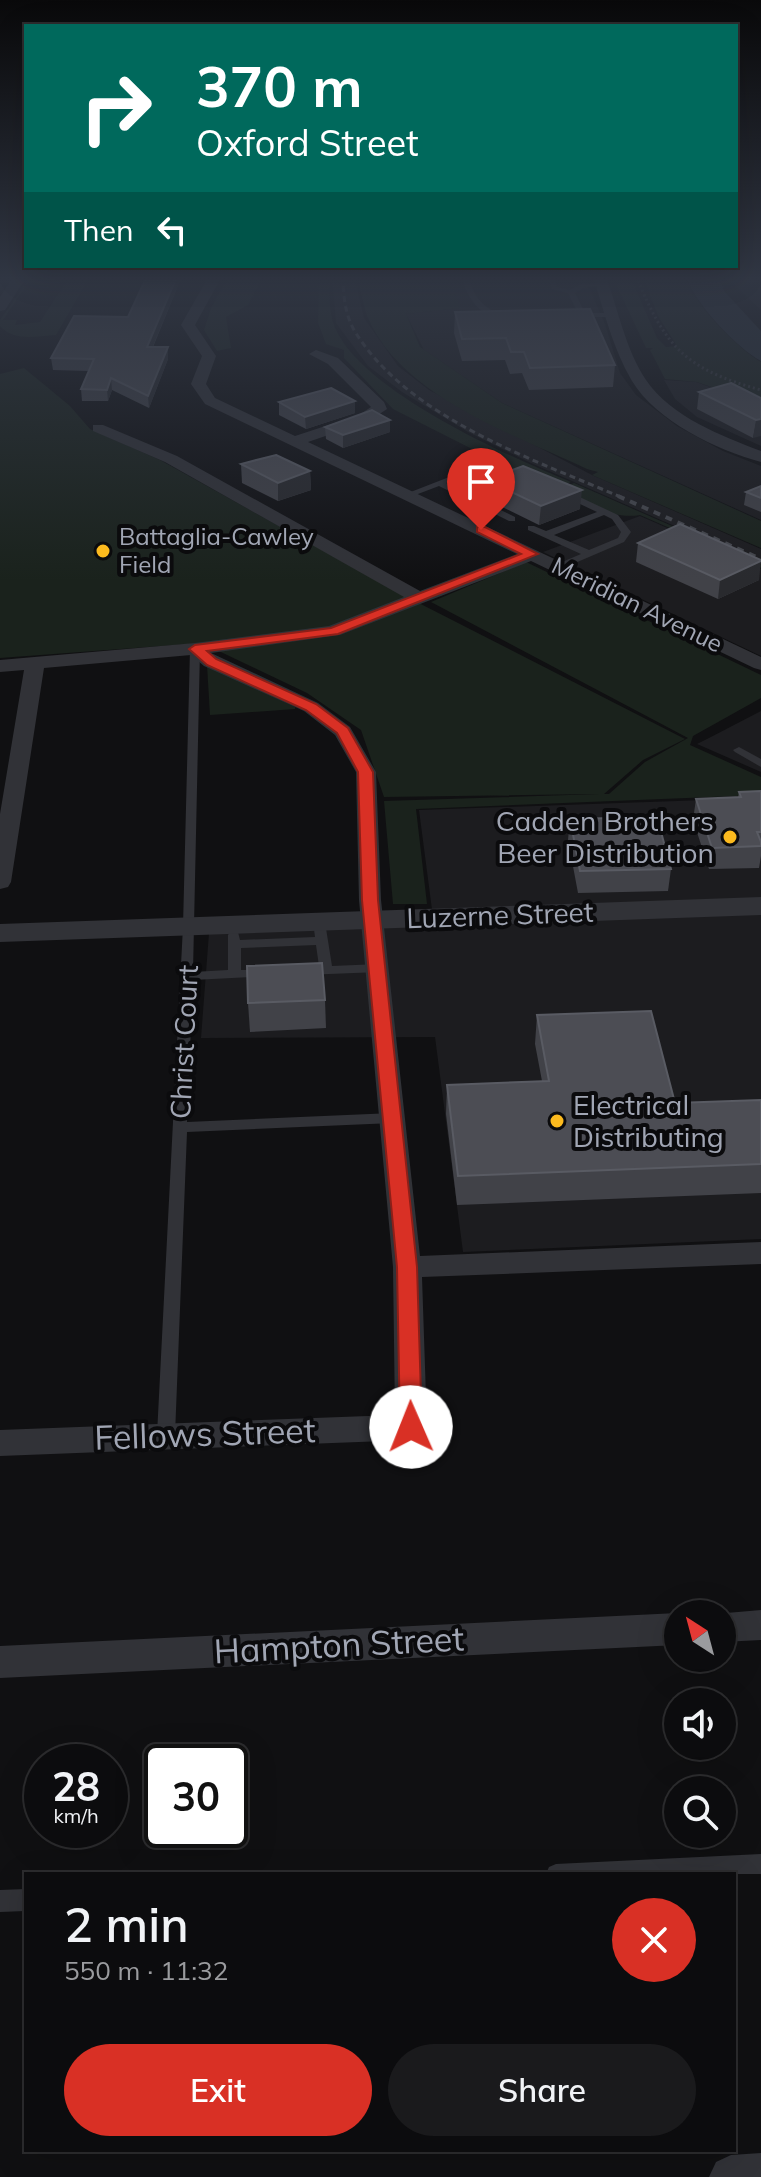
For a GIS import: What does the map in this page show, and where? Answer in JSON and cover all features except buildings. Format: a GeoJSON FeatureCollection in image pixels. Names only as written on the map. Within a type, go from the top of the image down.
{"type":"FeatureCollection","features":[{"type":"Feature","properties":{"kind":"street","name":"Meridian Avenue"},"geometry":{"type":"LineString","coordinates":[[201,378],[199,392],[210,401],[761,664]]}},
{"type":"Feature","properties":{"kind":"street"},"geometry":{"type":"LineString","coordinates":[[294,441],[375,414],[379,405],[350,378]]}},
{"type":"Feature","properties":{"kind":"street"},"geometry":{"type":"LineString","coordinates":[[638,378],[655,400],[698,428],[761,457]]}},
{"type":"Feature","properties":{"kind":"street"},"geometry":{"type":"LineString","coordinates":[[98,428],[171,459],[421,599]]}},
{"type":"Feature","properties":{"kind":"street"},"geometry":{"type":"LineString","coordinates":[[0,666],[195,649],[333,631],[532,554]]}},
{"type":"Feature","properties":{"kind":"street"},"geometry":{"type":"LineString","coordinates":[[195,649],[211,662],[311,707],[343,731],[366,772],[370,900],[407,1267],[761,1253]]}},
{"type":"Feature","properties":{"kind":"street"},"geometry":{"type":"LineString","coordinates":[[0,882],[35,662]]}},
{"type":"Feature","properties":{"kind":"street","name":"Luzerne Street"},"geometry":{"type":"LineString","coordinates":[[0,933],[189,926],[234,934],[320,931],[374,920],[761,906]]}},
{"type":"Feature","properties":{"kind":"street","name":"Fellows Street"},"geometry":{"type":"LineString","coordinates":[[0,1443],[411,1427],[407,1267]]}},
{"type":"Feature","properties":{"kind":"street"},"geometry":{"type":"LineString","coordinates":[[736,1626],[761,1625]]}},
{"type":"Feature","properties":{"kind":"street","name":"Hampton Street"},"geometry":{"type":"LineString","coordinates":[[0,1662],[664,1630]]}},
{"type":"Feature","properties":{"kind":"street"},"geometry":{"type":"LineString","coordinates":[[731,2177],[761,2175]]}},
{"type":"Feature","properties":{"kind":"lane"},"geometry":{"type":"LineString","coordinates":[[407,495],[473,471],[503,470],[530,479]]}},
{"type":"Feature","properties":{"kind":"lane"},"geometry":{"type":"LineString","coordinates":[[463,494],[518,474]]}},
{"type":"Feature","properties":{"kind":"lane"},"geometry":{"type":"LineString","coordinates":[[440,483],[512,519]]}},
{"type":"Feature","properties":{"kind":"lane"},"geometry":{"type":"LineString","coordinates":[[555,490],[605,512],[625,528],[625,536],[558,567]]}},
{"type":"Feature","properties":{"kind":"lane"},"geometry":{"type":"LineString","coordinates":[[548,534],[605,512]]}},
{"type":"Feature","properties":{"kind":"lane"},"geometry":{"type":"LineString","coordinates":[[531,528],[590,554]]}},
{"type":"Feature","properties":{"kind":"lane","name":"Christ Court"},"geometry":{"type":"LineString","coordinates":[[166,1435],[189,926],[195,649]]}},
{"type":"Feature","properties":{"kind":"lane"},"geometry":{"type":"LineString","coordinates":[[739,750],[761,764]]}},
{"type":"Feature","properties":{"kind":"lane"},"geometry":{"type":"LineString","coordinates":[[320,931],[326,970]]}},
{"type":"Feature","properties":{"kind":"lane"},"geometry":{"type":"LineString","coordinates":[[234,934],[235,974]]}},
{"type":"Feature","properties":{"kind":"lane"},"geometry":{"type":"LineString","coordinates":[[295,972],[379,968]]}},
{"type":"Feature","properties":{"kind":"lane"},"geometry":{"type":"LineString","coordinates":[[187,976],[280,972]]}},
{"type":"Feature","properties":{"kind":"lane"},"geometry":{"type":"LineString","coordinates":[[180,1127],[393,1118]]}},
{"type":"Feature","properties":{"kind":"lane"},"geometry":{"type":"LineString","coordinates":[[597,1872],[761,1864]]}},
{"type":"Feature","properties":{"kind":"lane"},"geometry":{"type":"LineString","coordinates":[[0,1901],[24,1900]]}},
{"type":"Feature","properties":{"kind":"path"},"geometry":{"type":"LineString","coordinates":[[722,378],[761,390]]}},
{"type":"Feature","properties":{"kind":"shaded area"},"geometry":{"type":"Polygon","coordinates":[[[0,378],[36,378],[70,406],[90,429],[160,460],[407,597],[685,739],[643,760],[604,794],[609,794],[645,762],[688,738],[431,602],[526,562],[761,675],[761,698],[693,736],[690,745],[761,777],[761,795],[416,809],[427,904],[393,904],[384,801],[599,794],[384,797],[361,730],[307,693],[202,643],[0,658],[0,378]]]}},
{"type":"Feature","properties":{"kind":"shaded area"},"geometry":{"type":"Polygon","coordinates":[[[363,378],[379,378],[403,397],[439,418],[571,482],[553,490],[393,409],[363,378]]]}},
{"type":"Feature","properties":{"kind":"shaded area"},"geometry":{"type":"Polygon","coordinates":[[[383,378],[413,378],[429,390],[592,475],[761,549],[761,564],[531,463],[468,432],[383,378]]]}},
{"type":"Feature","properties":{"kind":"shaded area"},"geometry":{"type":"Polygon","coordinates":[[[415,378],[465,378],[502,403],[761,521],[761,548],[592,475],[598,472],[495,427],[433,392],[415,378]]]}},
{"type":"Feature","properties":{"kind":"shaded area"},"geometry":{"type":"Polygon","coordinates":[[[465,378],[623,378],[636,395],[677,426],[723,451],[761,466],[761,520],[502,403],[465,378]]]}},
{"type":"Feature","properties":{"kind":"shaded area"},"geometry":{"type":"Polygon","coordinates":[[[761,378],[761,404],[697,382],[665,379],[761,378]]]}},
{"type":"Feature","properties":{"kind":"shaded area"},"geometry":{"type":"Polygon","coordinates":[[[664,380],[696,382],[761,405],[761,446],[697,417],[675,399],[664,380]]]}},
{"type":"Feature","properties":{"kind":"shaded area"},"geometry":{"type":"Polygon","coordinates":[[[574,483],[761,565],[761,568],[640,515],[608,513],[554,491],[574,483]]]}},
{"type":"Feature","properties":{"kind":"shaded area"},"geometry":{"type":"Polygon","coordinates":[[[640,516],[761,569],[761,656],[543,552],[640,516]]]}},
{"type":"Feature","properties":{"kind":"shaded area"},"geometry":{"type":"Polygon","coordinates":[[[207,665],[295,707],[295,709],[210,715],[207,665]]]}},
{"type":"Feature","properties":{"kind":"shaded area"},"geometry":{"type":"Polygon","coordinates":[[[761,711],[761,772],[697,744],[709,738],[761,711]]]}},
{"type":"Feature","properties":{"kind":"shaded area"},"geometry":{"type":"Polygon","coordinates":[[[761,798],[761,1239],[463,1252],[435,1037],[201,1038],[209,933],[434,925],[419,810],[761,798]]]}},
{"type":"Feature","properties":{"kind":"railway"},"geometry":{"type":"LineString","coordinates":[[395,378],[439,412],[475,432],[623,498]]}},
{"type":"Feature","properties":{"kind":"railway"},"geometry":{"type":"LineString","coordinates":[[618,496],[761,559]]}},
{"type":"Feature","properties":{"kind":"place","name":"Battaglia-Cawley Field"},"geometry":{"type":"Point","coordinates":[103,551]}},
{"type":"Feature","properties":{"kind":"place","name":"Cadden Brothers Beer Distribution"},"geometry":{"type":"Point","coordinates":[730,837]}},
{"type":"Feature","properties":{"kind":"place","name":"Electrical Distributing"},"geometry":{"type":"Point","coordinates":[557,1121]}},
{"type":"Feature","properties":{"kind":"route"},"geometry":{"type":"LineString","coordinates":[[411,1427],[407,1267],[370,900],[366,772],[343,731],[311,707],[211,662],[195,649],[333,631],[532,554],[481,530]]}}]}
